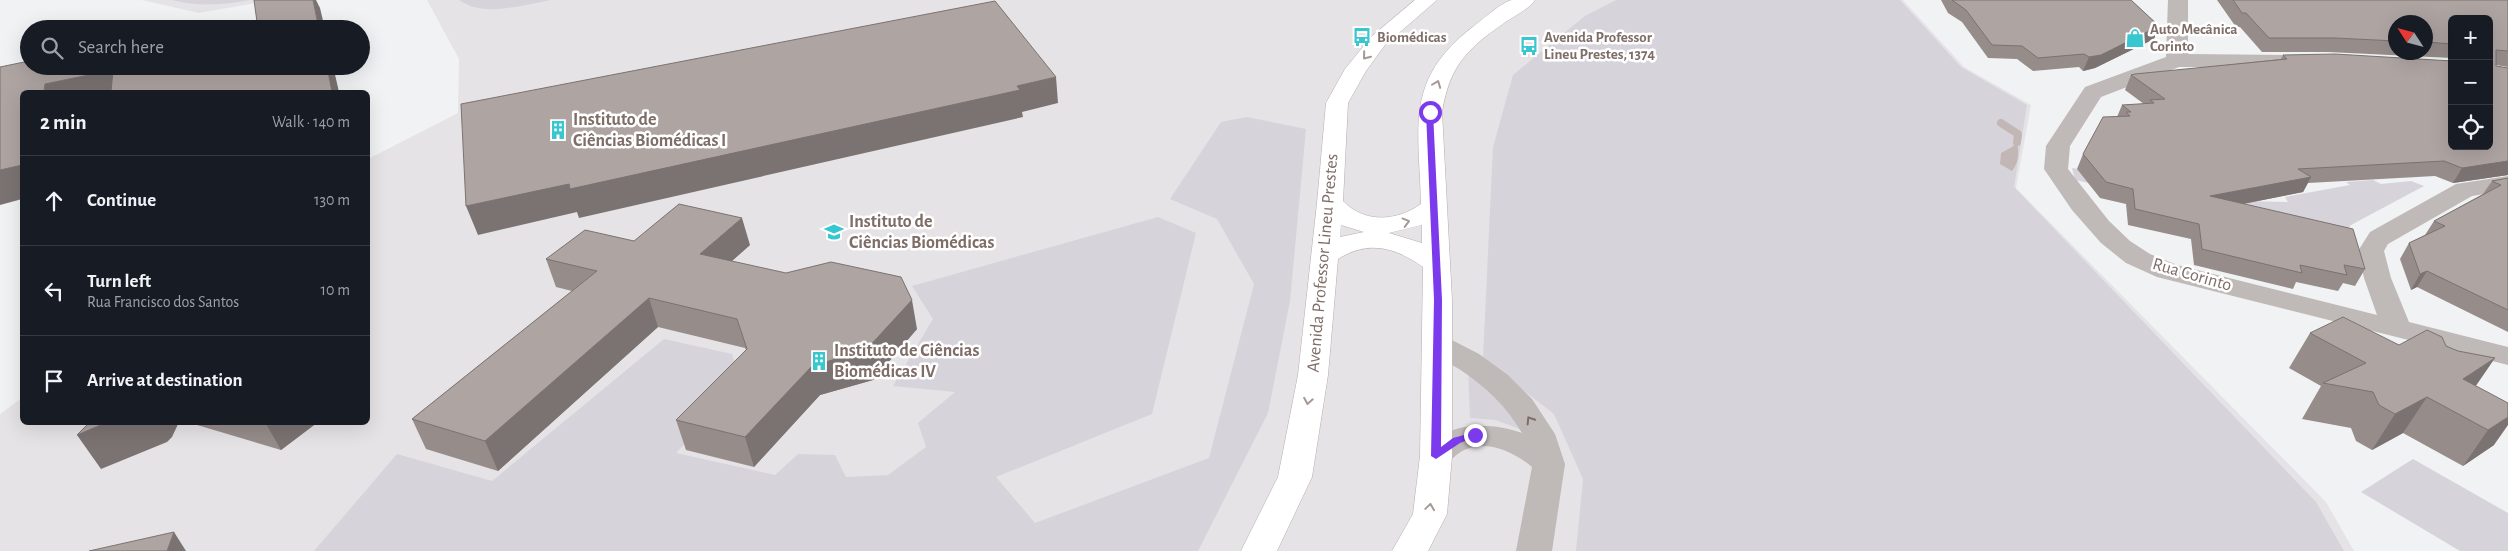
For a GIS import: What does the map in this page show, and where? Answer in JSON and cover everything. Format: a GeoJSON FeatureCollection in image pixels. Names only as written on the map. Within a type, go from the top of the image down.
{"type":"FeatureCollection","features":[{"type":"Feature","properties":{"kind":"main road","name":"Avenida Professor Lineu Prestes"},"geometry":{"type":"LineString","coordinates":[[1259,551],[1295,477],[1313,375],[1330,203],[1337,104],[1356,69],[1378,41],[1428,0]]}},
{"type":"Feature","properties":{"kind":"main road"},"geometry":{"type":"LineString","coordinates":[[1410,551],[1430,514],[1436,456],[1437,264],[1430,112],[1436,83],[1452,57],[1521,2]]}},
{"type":"Feature","properties":{"kind":"main road"},"geometry":{"type":"LineString","coordinates":[[1330,203],[1336,211],[1353,221],[1373,225],[1395,225],[1414,220],[1433,208]]}},
{"type":"Feature","properties":{"kind":"main road"},"geometry":{"type":"LineString","coordinates":[[1324,256],[1335,248],[1353,241],[1374,239],[1396,241],[1416,248],[1437,264]]}},
{"type":"Feature","properties":{"kind":"street"},"geometry":{"type":"LineString","coordinates":[[2178,0],[2176,60],[2209,62],[2310,60]]}},
{"type":"Feature","properties":{"kind":"street","name":"Rua Corinto"},"geometry":{"type":"LineString","coordinates":[[2176,60],[2093,92],[2058,146],[2056,169],[2072,192],[2118,244],[2133,256],[2167,271],[2508,356]]}},
{"type":"Feature","properties":{"kind":"street"},"geometry":{"type":"LineString","coordinates":[[2397,328],[2371,253],[2373,245],[2379,238],[2465,189],[2508,183]]}},
{"type":"Feature","properties":{"kind":"street"},"geometry":{"type":"LineString","coordinates":[[1438,345],[1468,361],[1497,382],[1521,406],[1539,434],[1549,464],[1534,551]]}},
{"type":"Feature","properties":{"kind":"street"},"geometry":{"type":"LineString","coordinates":[[1436,456],[1456,440],[1475,435],[1497,436],[1518,441],[1530,448],[1549,464]]}},
{"type":"Feature","properties":{"kind":"shaded area"},"geometry":{"type":"Polygon","coordinates":[[[142,0],[273,0],[199,13],[142,0]]]}},
{"type":"Feature","properties":{"kind":"shaded area"},"geometry":{"type":"Polygon","coordinates":[[[172,0],[250,0],[230,3],[192,4],[172,0]]]}},
{"type":"Feature","properties":{"kind":"shaded area"},"geometry":{"type":"Polygon","coordinates":[[[427,0],[1903,0],[1964,67],[2031,105],[2016,188],[2326,502],[2354,551],[0,551],[0,414],[20,399],[20,425],[370,425],[370,158],[458,113],[459,59],[427,0]]]}},
{"type":"Feature","properties":{"kind":"shaded area"},"geometry":{"type":"Polygon","coordinates":[[[459,0],[551,0],[503,9],[491,9],[469,5],[459,0]]]}},
{"type":"Feature","properties":{"kind":"shaded area"},"geometry":{"type":"Polygon","coordinates":[[[1616,0],[1900,0],[1961,67],[2027,105],[2014,187],[2316,502],[2344,551],[1576,551],[1583,479],[1554,414],[1483,359],[1493,147],[1513,75],[1585,16],[1616,0]]]}},
{"type":"Feature","properties":{"kind":"shaded area"},"geometry":{"type":"Polygon","coordinates":[[[1247,117],[1306,129],[1290,301],[1268,413],[1198,551],[314,551],[397,454],[492,481],[664,339],[732,354],[741,383],[676,453],[775,475],[798,454],[835,455],[846,477],[888,475],[926,447],[918,423],[955,392],[893,386],[933,319],[912,286],[1158,217],[1196,233],[1152,414],[996,477],[1035,523],[1209,458],[1254,284],[1217,219],[1170,199],[1221,122],[1247,117]]]}},
{"type":"Feature","properties":{"kind":"shaded area"},"geometry":{"type":"Polygon","coordinates":[[[2017,142],[2018,158],[2012,171],[2000,164],[2001,153],[2017,142]]]}},
{"type":"Feature","properties":{"kind":"shaded area"},"geometry":{"type":"Polygon","coordinates":[[[2072,168],[2176,185],[2243,201],[2288,202],[2285,197],[2350,185],[2346,182],[2373,180],[2381,184],[2411,181],[2424,186],[2351,225],[2344,233],[2325,236],[2075,180],[2072,168]]]}},
{"type":"Feature","properties":{"kind":"shaded area"},"geometry":{"type":"Polygon","coordinates":[[[1468,368],[1479,376],[1522,430],[1496,420],[1470,418],[1468,368]]]}},
{"type":"Feature","properties":{"kind":"shaded area"},"geometry":{"type":"Polygon","coordinates":[[[2413,459],[2508,513],[2508,551],[2460,551],[2361,492],[2413,459]]]}},
{"type":"Feature","properties":{"kind":"building"},"geometry":{"type":"Polygon","coordinates":[[[254,0],[313,0],[317,20],[257,20],[254,0]]]}},
{"type":"Feature","properties":{"kind":"building"},"geometry":{"type":"Polygon","coordinates":[[[1952,0],[2131,0],[2159,26],[2101,55],[2089,57],[2084,54],[2038,58],[2022,46],[1992,45],[1966,10],[1952,0]]]}},
{"type":"Feature","properties":{"kind":"building"},"geometry":{"type":"Polygon","coordinates":[[[2233,0],[2508,0],[2508,51],[2496,50],[2496,66],[2508,68],[2508,161],[2462,168],[2444,161],[2298,169],[2311,177],[2210,196],[2353,229],[2365,269],[2344,265],[2347,275],[2300,265],[2302,273],[2202,249],[2199,224],[2135,209],[2133,189],[2106,182],[2083,154],[2103,117],[2130,116],[2126,112],[2131,112],[2122,105],[2154,103],[2150,100],[2165,99],[2131,75],[2287,59],[2283,55],[2335,54],[2388,57],[2388,60],[2448,61],[2448,150],[2493,150],[2493,15],[2448,15],[2448,44],[2433,43],[2433,15],[2388,15],[2388,41],[2269,38],[2246,13],[2242,13],[2233,0]]]}},
{"type":"Feature","properties":{"kind":"building"},"geometry":{"type":"Polygon","coordinates":[[[995,1],[1056,77],[1017,86],[1020,90],[570,189],[569,184],[466,206],[461,104],[995,1]]]}},
{"type":"Feature","properties":{"kind":"building"},"geometry":{"type":"Polygon","coordinates":[[[20,63],[20,75],[89,75],[45,84],[44,90],[20,90],[20,165],[0,170],[0,67],[20,63]]]}},
{"type":"Feature","properties":{"kind":"building"},"geometry":{"type":"Polygon","coordinates":[[[113,75],[329,75],[332,90],[111,90],[113,75]]]}},
{"type":"Feature","properties":{"kind":"building"},"geometry":{"type":"Polygon","coordinates":[[[2508,178],[2508,310],[2427,271],[2420,274],[2409,243],[2445,226],[2434,221],[2501,185],[2492,181],[2508,178]]]}},
{"type":"Feature","properties":{"kind":"building"},"geometry":{"type":"Polygon","coordinates":[[[679,204],[742,218],[700,254],[786,273],[831,262],[901,277],[912,300],[866,350],[812,366],[745,437],[676,420],[747,349],[737,319],[649,298],[485,441],[412,419],[597,271],[546,259],[585,230],[634,241],[679,204]]]}},
{"type":"Feature","properties":{"kind":"building"},"geometry":{"type":"Polygon","coordinates":[[[2343,317],[2399,345],[2427,330],[2442,337],[2446,346],[2458,351],[2495,358],[2463,379],[2508,403],[2508,417],[2488,430],[2427,397],[2395,414],[2379,405],[2373,392],[2323,383],[2366,363],[2310,333],[2343,317]]]}},
{"type":"Feature","properties":{"kind":"building"},"geometry":{"type":"Polygon","coordinates":[[[87,425],[101,425],[77,435],[87,425]]]}},
{"type":"Feature","properties":{"kind":"building"},"geometry":{"type":"Polygon","coordinates":[[[174,532],[167,551],[89,551],[174,532]]]}},
{"type":"Feature","properties":{"kind":"waterway"},"geometry":{"type":"LineString","coordinates":[[2001,123],[2018,134],[2017,142]]}},
{"type":"Feature","properties":{"kind":"place","name":"Biomédicas"},"geometry":{"type":"Point","coordinates":[1362,37]}},
{"type":"Feature","properties":{"kind":"place","name":"Auto Mecânica Corinto"},"geometry":{"type":"Point","coordinates":[2135,38]}},
{"type":"Feature","properties":{"kind":"place","name":"Avenida Professor Lineu Prestes, 1374"},"geometry":{"type":"Point","coordinates":[1529,46]}},
{"type":"Feature","properties":{"kind":"place","name":"Instituto de Ciências Biomédicas I"},"geometry":{"type":"Point","coordinates":[558,130]}},
{"type":"Feature","properties":{"kind":"place","name":"Instituto de Ciências Biomédicas"},"geometry":{"type":"Point","coordinates":[834,232]}},
{"type":"Feature","properties":{"kind":"place","name":"Instituto de Ciências Biomédicas IV"},"geometry":{"type":"Point","coordinates":[819,361]}},
{"type":"Feature","properties":{"kind":"route"},"geometry":{"type":"LineString","coordinates":[[1430,112],[1438,300],[1436,456],[1441,450],[1456,440],[1475,435]]}}]}
